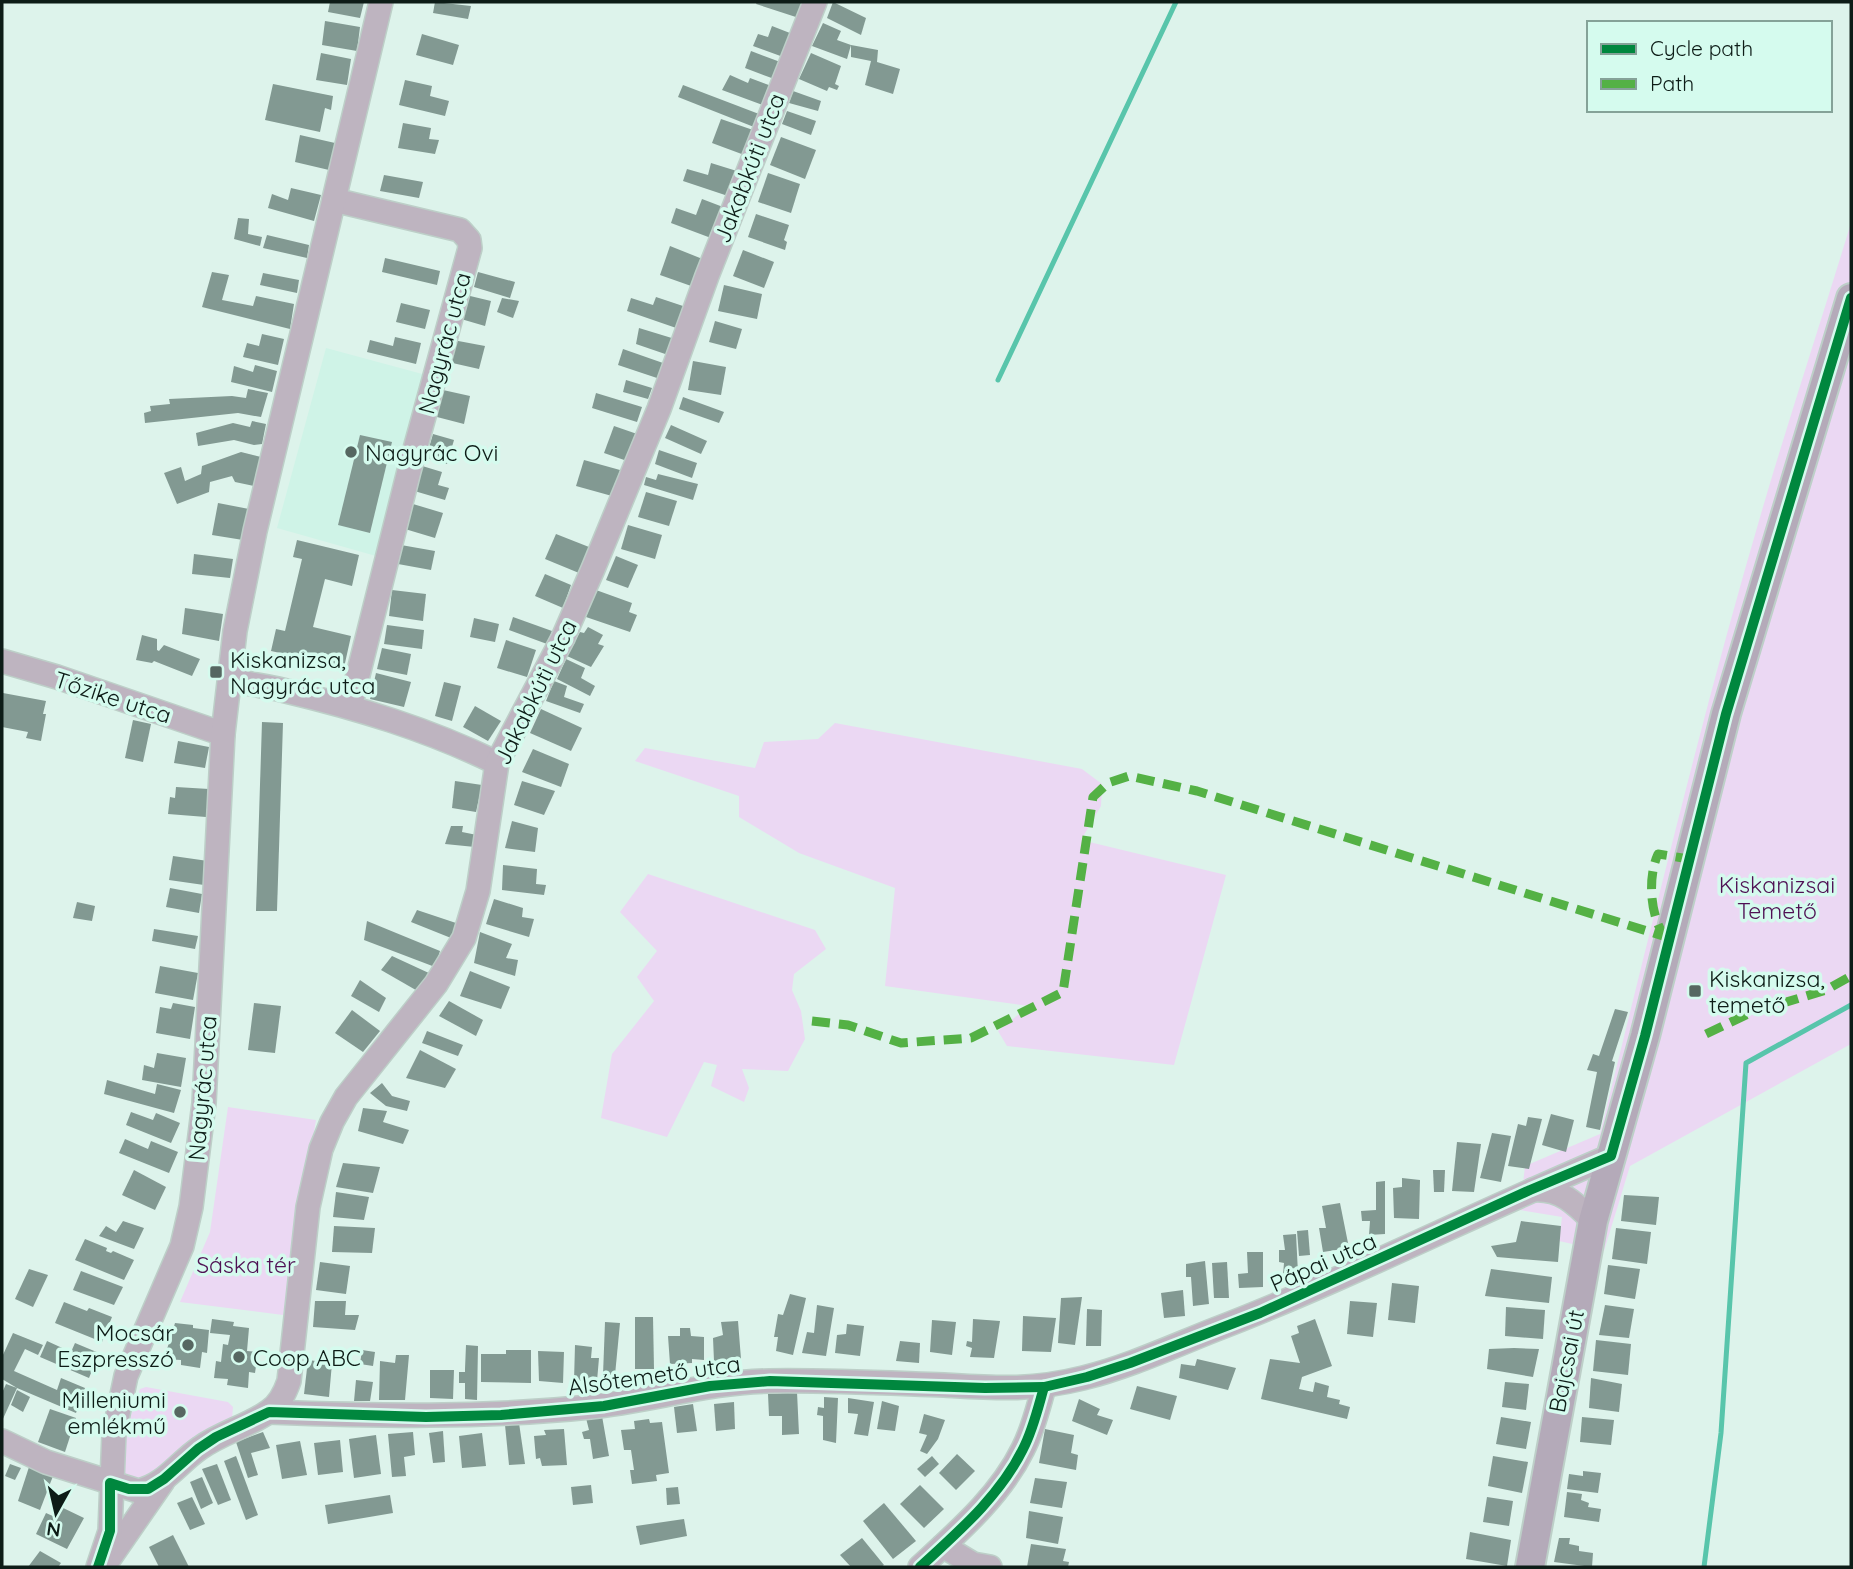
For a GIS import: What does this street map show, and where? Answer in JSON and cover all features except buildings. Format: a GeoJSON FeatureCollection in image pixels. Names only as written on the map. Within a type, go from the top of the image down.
{"type":"FeatureCollection","features":[{"type":"Feature","properties":{"kind":"main road","name":"Bajcsai út"},"geometry":{"type":"LineString","coordinates":[[1530,1567],[1593,1221],[1645,1036],[1726,714],[1851,298]]}},
{"type":"Feature","properties":{"kind":"street","name":"Nagyrác utca"},"geometry":{"type":"LineString","coordinates":[[101,1567],[110,1531],[114,1433],[126,1376],[176,1262],[191,1207],[204,1103],[223,734],[235,631],[245,576],[381,2]]}},
{"type":"Feature","properties":{"kind":"street","name":"Jakabkúti utca"},"geometry":{"type":"LineString","coordinates":[[269,1412],[279,1402],[289,1381],[308,1207],[321,1149],[346,1097],[422,1003],[464,938],[478,891],[497,763],[563,638],[593,569],[659,409],[712,264],[815,2]]}},
{"type":"Feature","properties":{"kind":"street","name":"Nagyrác utca"},"geometry":{"type":"LineString","coordinates":[[334,200],[460,230],[469,240],[470,248],[409,471],[350,707]]}},
{"type":"Feature","properties":{"kind":"street","name":"Tőzike utca"},"geometry":{"type":"LineString","coordinates":[[2,661],[223,734]]}},
{"type":"Feature","properties":{"kind":"street"},"geometry":{"type":"LineString","coordinates":[[229,679],[350,707],[449,740],[497,763]]}},
{"type":"Feature","properties":{"kind":"street","name":"Pápai utca"},"geometry":{"type":"LineString","coordinates":[[1044,1387],[1130,1363],[1259,1313],[1611,1156]]}},
{"type":"Feature","properties":{"kind":"street"},"geometry":{"type":"LineString","coordinates":[[1530,1190],[1558,1192],[1576,1203],[1593,1221]]}},
{"type":"Feature","properties":{"kind":"street","name":"Alsótemető utca"},"geometry":{"type":"LineString","coordinates":[[269,1412],[426,1417],[501,1415],[604,1406],[710,1385],[770,1381],[985,1388],[1044,1387]]}},
{"type":"Feature","properties":{"kind":"street"},"geometry":{"type":"LineString","coordinates":[[920,1567],[988,1501],[1015,1465],[1030,1433],[1044,1387]]}},
{"type":"Feature","properties":{"kind":"street"},"geometry":{"type":"LineString","coordinates":[[2,1441],[38,1459],[138,1491],[148,1489],[164,1479],[216,1437],[269,1412]]}},
{"type":"Feature","properties":{"kind":"street"},"geometry":{"type":"LineString","coordinates":[[101,1567],[164,1479]]}},
{"type":"Feature","properties":{"kind":"street"},"geometry":{"type":"LineString","coordinates":[[943,1546],[973,1564],[993,1564]]}},
{"type":"Feature","properties":{"kind":"shaded area","name":"Nagyrác Ovi"},"geometry":{"type":"Polygon","coordinates":[[[326,348],[426,375],[376,556],[277,528],[326,348]]]}},
{"type":"Feature","properties":{"kind":"green space","name":"Kiskanizsai Temető"},"geometry":{"type":"Polygon","coordinates":[[[1851,223],[1851,1044],[1630,1166],[1604,1251],[1559,1241],[1562,1217],[1520,1210],[1525,1166],[1600,1134],[1727,635],[1774,470],[1851,223]]]}},
{"type":"Feature","properties":{"kind":"green space"},"geometry":{"type":"Polygon","coordinates":[[[835,723],[1082,769],[1102,784],[1101,806],[1081,840],[1226,875],[1174,1065],[1007,1046],[998,1031],[1029,1006],[885,986],[895,888],[799,853],[739,817],[739,796],[635,761],[645,748],[755,768],[764,742],[818,739],[835,723]]]}},
{"type":"Feature","properties":{"kind":"green space"},"geometry":{"type":"Polygon","coordinates":[[[648,874],[815,930],[826,949],[794,974],[792,990],[801,1011],[805,1039],[788,1071],[742,1069],[749,1088],[744,1102],[711,1086],[717,1065],[704,1062],[667,1137],[601,1118],[612,1054],[654,1001],[637,977],[657,951],[620,912],[648,874]]]}},
{"type":"Feature","properties":{"kind":"green space","name":"Sáska tér"},"geometry":{"type":"Polygon","coordinates":[[[228,1107],[316,1120],[283,1315],[180,1302],[210,1232],[228,1107]]]}},
{"type":"Feature","properties":{"kind":"green space"},"geometry":{"type":"Polygon","coordinates":[[[146,1387],[228,1402],[233,1407],[232,1419],[160,1472],[141,1481],[124,1474],[120,1464],[128,1424],[140,1389],[146,1387]]]}},
{"type":"Feature","properties":{"kind":"waterway"},"geometry":{"type":"LineString","coordinates":[[998,380],[1176,2]]}},
{"type":"Feature","properties":{"kind":"waterway"},"geometry":{"type":"LineString","coordinates":[[1704,1567],[1721,1433],[1746,1063],[1851,1005]]}},
{"type":"Feature","properties":{"kind":"marked path"},"geometry":{"type":"LineString","coordinates":[[812,1021],[848,1025],[901,1043],[971,1038],[1063,992],[1093,797],[1108,783],[1129,776],[1197,791],[1663,936]]}},
{"type":"Feature","properties":{"kind":"marked path"},"geometry":{"type":"LineString","coordinates":[[1667,940],[1654,910],[1652,875],[1658,854],[1689,859]]}},
{"type":"Feature","properties":{"kind":"marked path"},"geometry":{"type":"LineString","coordinates":[[1706,1034],[1750,1013],[1826,990],[1851,976]]}},
{"type":"Feature","properties":{"kind":"cycle path"},"geometry":{"type":"LineString","coordinates":[[98,1567],[110,1531],[110,1483],[129,1489],[148,1489],[216,1437],[269,1412],[426,1417],[501,1415],[604,1406],[710,1386],[770,1381],[985,1388],[1044,1387],[1130,1363],[1260,1313],[1611,1156],[1645,1036],[1726,714],[1851,298]]}},
{"type":"Feature","properties":{"kind":"cycle path"},"geometry":{"type":"LineString","coordinates":[[920,1567],[977,1512],[1003,1482],[1027,1442],[1044,1387]]}},
{"type":"Feature","properties":{"kind":"place","name":"Nagyrác Ovi"},"geometry":{"type":"Point","coordinates":[351,452]}},
{"type":"Feature","properties":{"kind":"place","name":"Kiskanizsa, Nagyrác utca"},"geometry":{"type":"Point","coordinates":[216,672]}},
{"type":"Feature","properties":{"kind":"place","name":"Kiskanizsa, temető"},"geometry":{"type":"Point","coordinates":[1695,991]}},
{"type":"Feature","properties":{"kind":"place","name":"Mocsár Eszpresszó"},"geometry":{"type":"Point","coordinates":[188,1345]}},
{"type":"Feature","properties":{"kind":"place","name":"Coop ABC"},"geometry":{"type":"Point","coordinates":[239,1357]}},
{"type":"Feature","properties":{"kind":"place","name":"Milleniumi emlékmű"},"geometry":{"type":"Point","coordinates":[180,1412]}}]}
